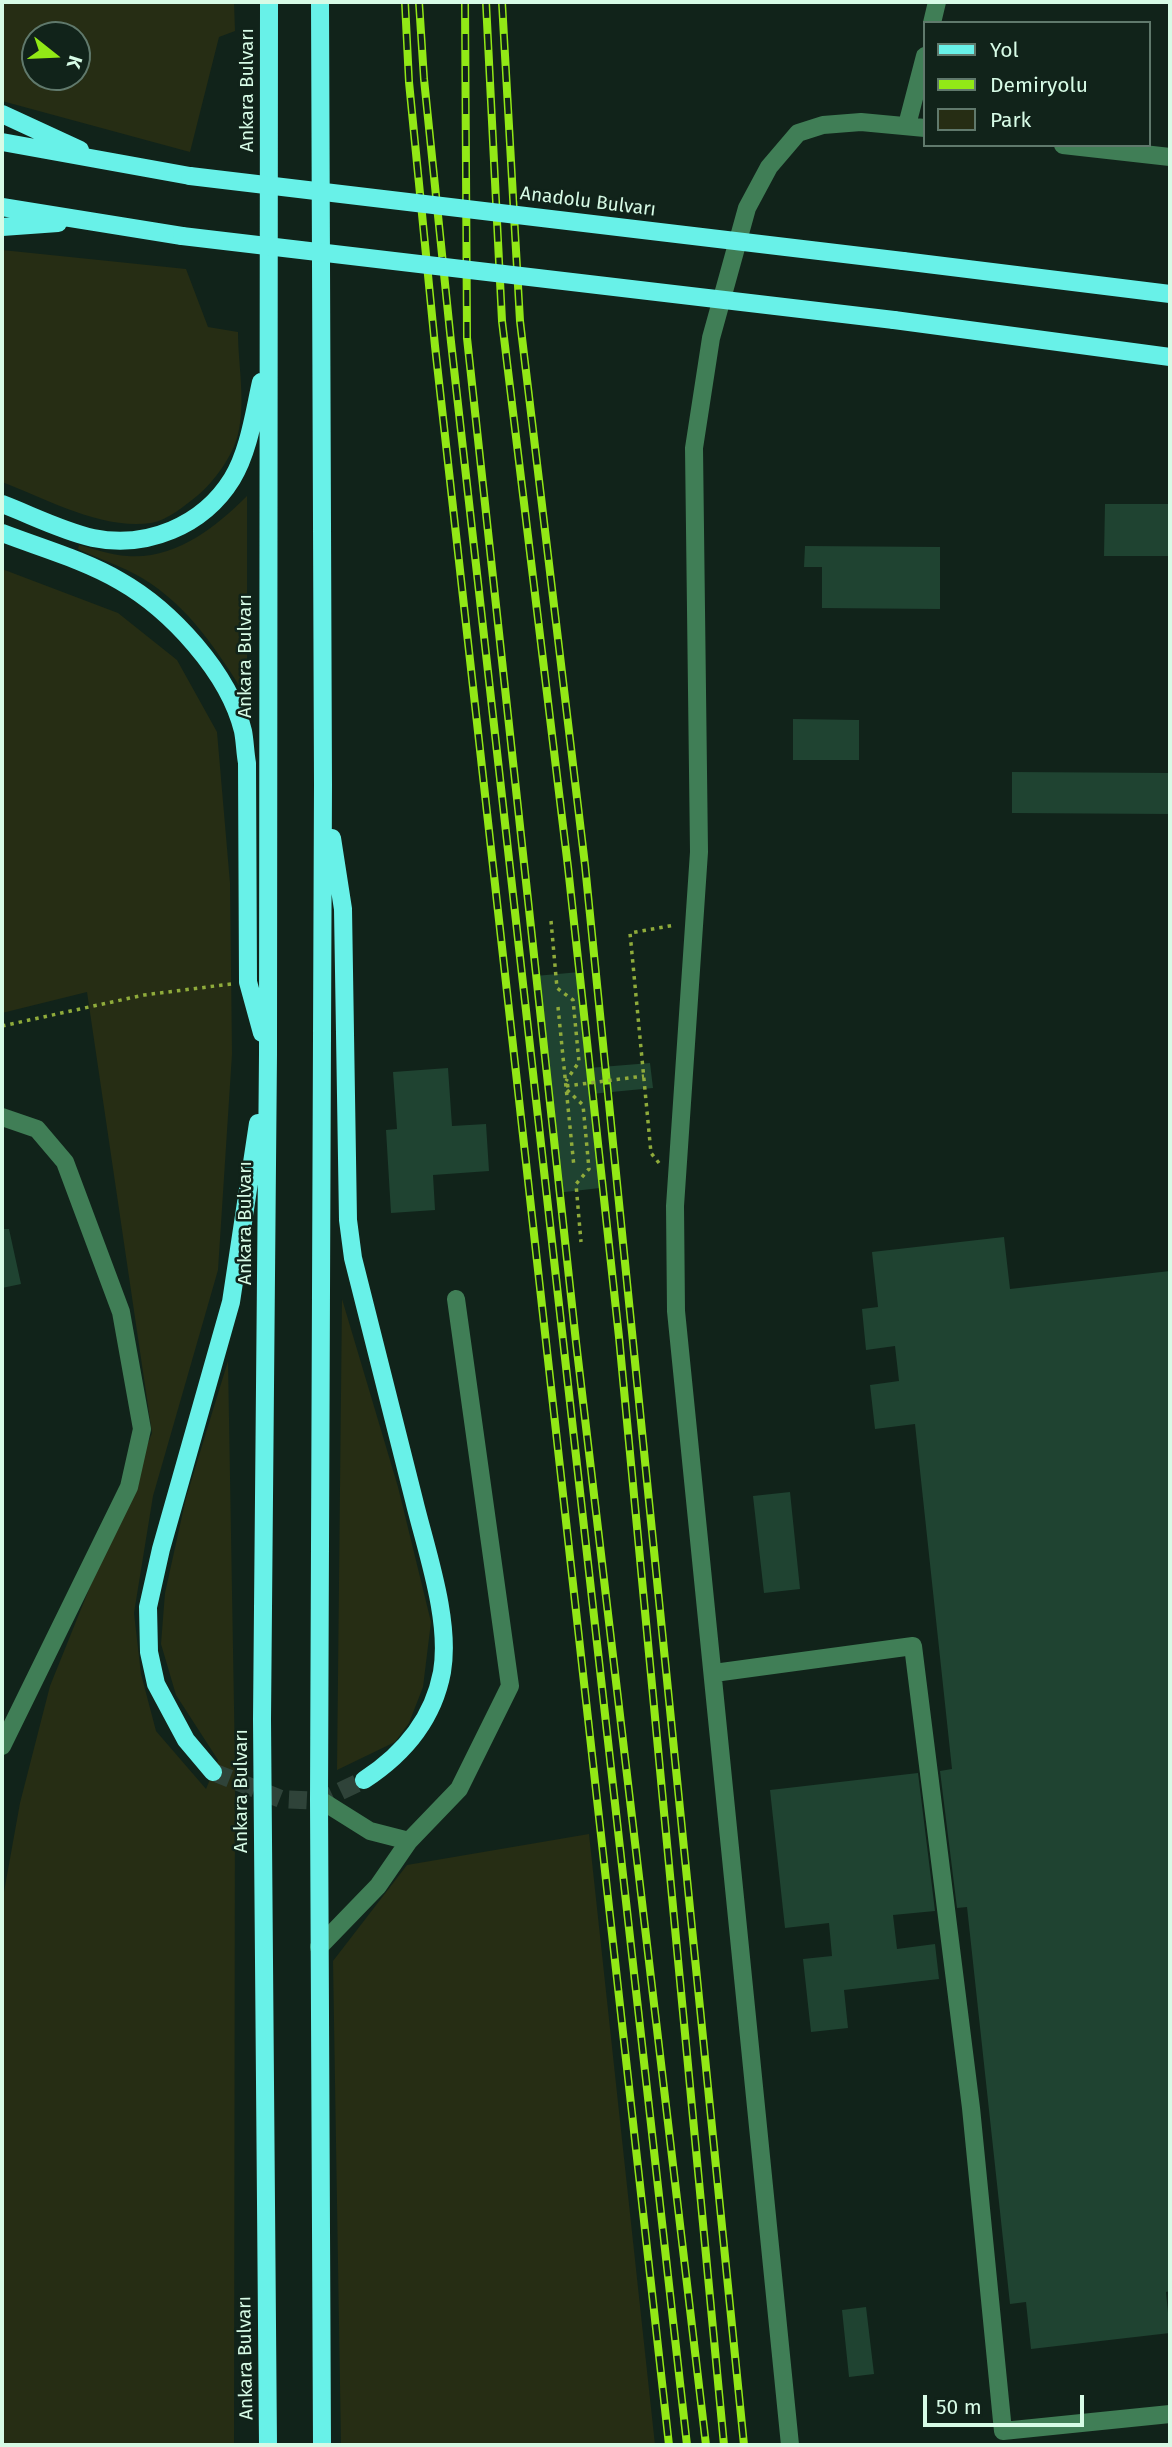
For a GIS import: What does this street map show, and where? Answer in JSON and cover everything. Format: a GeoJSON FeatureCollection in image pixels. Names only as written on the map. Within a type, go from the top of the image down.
{"type":"FeatureCollection","features":[{"type":"Feature","properties":{"kind":"main road"},"geometry":{"type":"LineString","coordinates":[[258,2],[270,44]]}},
{"type":"Feature","properties":{"kind":"main road","name":"Ankara Bulvarı"},"geometry":{"type":"LineString","coordinates":[[268,2445],[262,1719],[268,1054],[269,2]]}},
{"type":"Feature","properties":{"kind":"main road"},"geometry":{"type":"LineString","coordinates":[[320,2],[323,784],[318,1799],[322,2445]]}},
{"type":"Feature","properties":{"kind":"main road"},"geometry":{"type":"LineString","coordinates":[[2,114],[109,163]]}},
{"type":"Feature","properties":{"kind":"main road","name":"Anadolu Bulvarı"},"geometry":{"type":"LineString","coordinates":[[2,142],[190,176],[1170,293]]}},
{"type":"Feature","properties":{"kind":"main road"},"geometry":{"type":"LineString","coordinates":[[2,207],[182,236],[894,320],[1170,357]]}},
{"type":"Feature","properties":{"kind":"main road"},"geometry":{"type":"LineString","coordinates":[[2,227],[86,221]]}},
{"type":"Feature","properties":{"kind":"main road"},"geometry":{"type":"LineString","coordinates":[[2,504],[92,538],[141,540],[190,523],[218,499],[233,478],[242,455],[268,354]]}},
{"type":"Feature","properties":{"kind":"main road"},"geometry":{"type":"LineString","coordinates":[[2,533],[121,581],[163,612],[211,666],[231,701],[243,730],[247,763],[248,982],[268,1054],[231,1301],[164,1536],[148,1607],[149,1652],[156,1684],[186,1740],[213,1772]]}},
{"type":"Feature","properties":{"kind":"main road"},"geometry":{"type":"LineString","coordinates":[[323,784],[343,909],[348,1220],[353,1258],[430,1567],[443,1644],[442,1670],[428,1714],[402,1751],[364,1780]]}},
{"type":"Feature","properties":{"kind":"street"},"geometry":{"type":"LineString","coordinates":[[932,21],[937,2]]}},
{"type":"Feature","properties":{"kind":"street"},"geometry":{"type":"LineString","coordinates":[[790,2445],[762,2193],[714,1673],[676,1311],[675,1206],[699,852],[694,448],[711,338],[747,208],[769,167],[798,133],[823,125],[862,122],[916,126],[923,72]]}},
{"type":"Feature","properties":{"kind":"street"},"geometry":{"type":"LineString","coordinates":[[1079,147],[1170,158]]}},
{"type":"Feature","properties":{"kind":"street"},"geometry":{"type":"LineString","coordinates":[[2,1117],[37,1129],[65,1162],[121,1312],[142,1429],[129,1487],[2,1746]]}},
{"type":"Feature","properties":{"kind":"street"},"geometry":{"type":"LineString","coordinates":[[319,1947],[378,1886],[409,1841],[459,1789],[510,1686],[456,1299]]}},
{"type":"Feature","properties":{"kind":"street"},"geometry":{"type":"LineString","coordinates":[[714,1673],[913,1646],[971,2108],[1003,2431],[1170,2414]]}},
{"type":"Feature","properties":{"kind":"street"},"geometry":{"type":"LineString","coordinates":[[318,1799],[370,1831],[409,1841]]}},
{"type":"Feature","properties":{"kind":"path"},"geometry":{"type":"LineString","coordinates":[[551,921],[557,988],[573,1000],[579,1062],[566,1086]]}},
{"type":"Feature","properties":{"kind":"path"},"geometry":{"type":"LineString","coordinates":[[651,1153],[630,933],[695,922]]}},
{"type":"Feature","properties":{"kind":"path"},"geometry":{"type":"LineString","coordinates":[[2,1026],[144,995],[248,982]]}},
{"type":"Feature","properties":{"kind":"path"},"geometry":{"type":"LineString","coordinates":[[558,1007],[575,1167]]}},
{"type":"Feature","properties":{"kind":"path"},"geometry":{"type":"LineString","coordinates":[[566,1086],[644,1076]]}},
{"type":"Feature","properties":{"kind":"path"},"geometry":{"type":"LineString","coordinates":[[566,1086],[583,1105],[587,1143],[589,1169],[576,1184],[581,1242]]}},
{"type":"Feature","properties":{"kind":"green space"},"geometry":{"type":"Polygon","coordinates":[[[2,2],[234,2],[235,31],[219,37],[190,152],[2,101],[2,2]]]}},
{"type":"Feature","properties":{"kind":"green space"},"geometry":{"type":"Polygon","coordinates":[[[2,250],[186,269],[208,327],[238,332],[241,409],[236,442],[210,484],[176,512],[151,523],[113,522],[75,512],[2,482],[2,250]]]}},
{"type":"Feature","properties":{"kind":"green space"},"geometry":{"type":"Polygon","coordinates":[[[247,496],[247,698],[214,647],[175,603],[134,574],[78,549],[79,545],[127,556],[162,553],[208,530],[247,496]]]}},
{"type":"Feature","properties":{"kind":"green space"},"geometry":{"type":"Polygon","coordinates":[[[2,569],[118,613],[177,660],[217,732],[230,883],[232,1054],[218,1270],[153,1496],[134,1613],[141,1674],[156,1731],[206,1789],[218,1760],[176,1695],[161,1644],[165,1593],[186,1498],[228,1361],[235,1764],[234,2445],[2,2445],[2,1903],[20,1803],[50,1686],[152,1433],[87,992],[2,1013],[2,569]]]}},
{"type":"Feature","properties":{"kind":"green space"},"geometry":{"type":"Polygon","coordinates":[[[342,1299],[398,1487],[431,1622],[423,1687],[409,1723],[395,1742],[337,1770],[342,1299]]]}},
{"type":"Feature","properties":{"kind":"green space"},"geometry":{"type":"Polygon","coordinates":[[[589,1834],[655,2445],[341,2445],[333,1961],[407,1865],[589,1834]]]}},
{"type":"Feature","properties":{"kind":"building"},"geometry":{"type":"Polygon","coordinates":[[[1105,504],[1170,504],[1170,556],[1104,556],[1105,504]]]}},
{"type":"Feature","properties":{"kind":"building"},"geometry":{"type":"Polygon","coordinates":[[[805,546],[940,547],[940,609],[822,608],[822,567],[804,567],[805,546]]]}},
{"type":"Feature","properties":{"kind":"building"},"geometry":{"type":"Polygon","coordinates":[[[793,719],[859,720],[859,760],[793,760],[793,719]]]}},
{"type":"Feature","properties":{"kind":"building"},"geometry":{"type":"Polygon","coordinates":[[[1012,772],[1170,773],[1170,814],[1012,813],[1012,772]]]}},
{"type":"Feature","properties":{"kind":"building"},"geometry":{"type":"Polygon","coordinates":[[[580,972],[589,1068],[650,1063],[653,1088],[591,1094],[600,1188],[556,1193],[535,976],[580,972]]]}},
{"type":"Feature","properties":{"kind":"building"},"geometry":{"type":"Polygon","coordinates":[[[448,1068],[452,1126],[486,1124],[489,1171],[433,1175],[435,1210],[391,1213],[386,1130],[397,1129],[393,1072],[448,1068]]]}},
{"type":"Feature","properties":{"kind":"building"},"geometry":{"type":"Polygon","coordinates":[[[2,1229],[9,1229],[21,1284],[2,1288],[2,1229]]]}},
{"type":"Feature","properties":{"kind":"building"},"geometry":{"type":"Polygon","coordinates":[[[1004,1237],[1010,1289],[1170,1271],[1170,2291],[1166,2292],[1170,2333],[1031,2349],[1026,2302],[1010,2304],[967,1907],[957,1908],[940,1771],[952,1769],[915,1424],[875,1429],[870,1385],[899,1381],[895,1346],[866,1350],[862,1309],[878,1307],[872,1252],[1004,1237]]]}},
{"type":"Feature","properties":{"kind":"building"},"geometry":{"type":"Polygon","coordinates":[[[790,1492],[800,1589],[764,1593],[753,1496],[790,1492]]]}},
{"type":"Feature","properties":{"kind":"building"},"geometry":{"type":"Polygon","coordinates":[[[918,1773],[935,1911],[893,1915],[897,1949],[935,1944],[939,1979],[844,1990],[848,2028],[811,2032],[803,1959],[832,1956],[829,1923],[785,1928],[770,1790],[918,1773]]]}},
{"type":"Feature","properties":{"kind":"building"},"geometry":{"type":"Polygon","coordinates":[[[866,2307],[874,2374],[849,2377],[842,2310],[866,2307]]]}},
{"type":"Feature","properties":{"kind":"tunnel"},"geometry":{"type":"LineString","coordinates":[[213,1772],[281,1799],[320,1801],[364,1780]]}},
{"type":"Feature","properties":{"kind":"railway"},"geometry":{"type":"LineString","coordinates":[[405,2],[409,82],[435,346],[669,2445]]}},
{"type":"Feature","properties":{"kind":"railway"},"geometry":{"type":"LineString","coordinates":[[419,2],[424,79],[451,342],[687,2445]]}},
{"type":"Feature","properties":{"kind":"railway"},"geometry":{"type":"LineString","coordinates":[[465,2],[467,338],[576,1342],[706,2445]]}},
{"type":"Feature","properties":{"kind":"railway"},"geometry":{"type":"LineString","coordinates":[[486,2],[502,321],[568,867],[619,1337],[724,2445]]}},
{"type":"Feature","properties":{"kind":"railway"},"geometry":{"type":"LineString","coordinates":[[502,2],[520,321],[585,865],[744,2445]]}}]}
